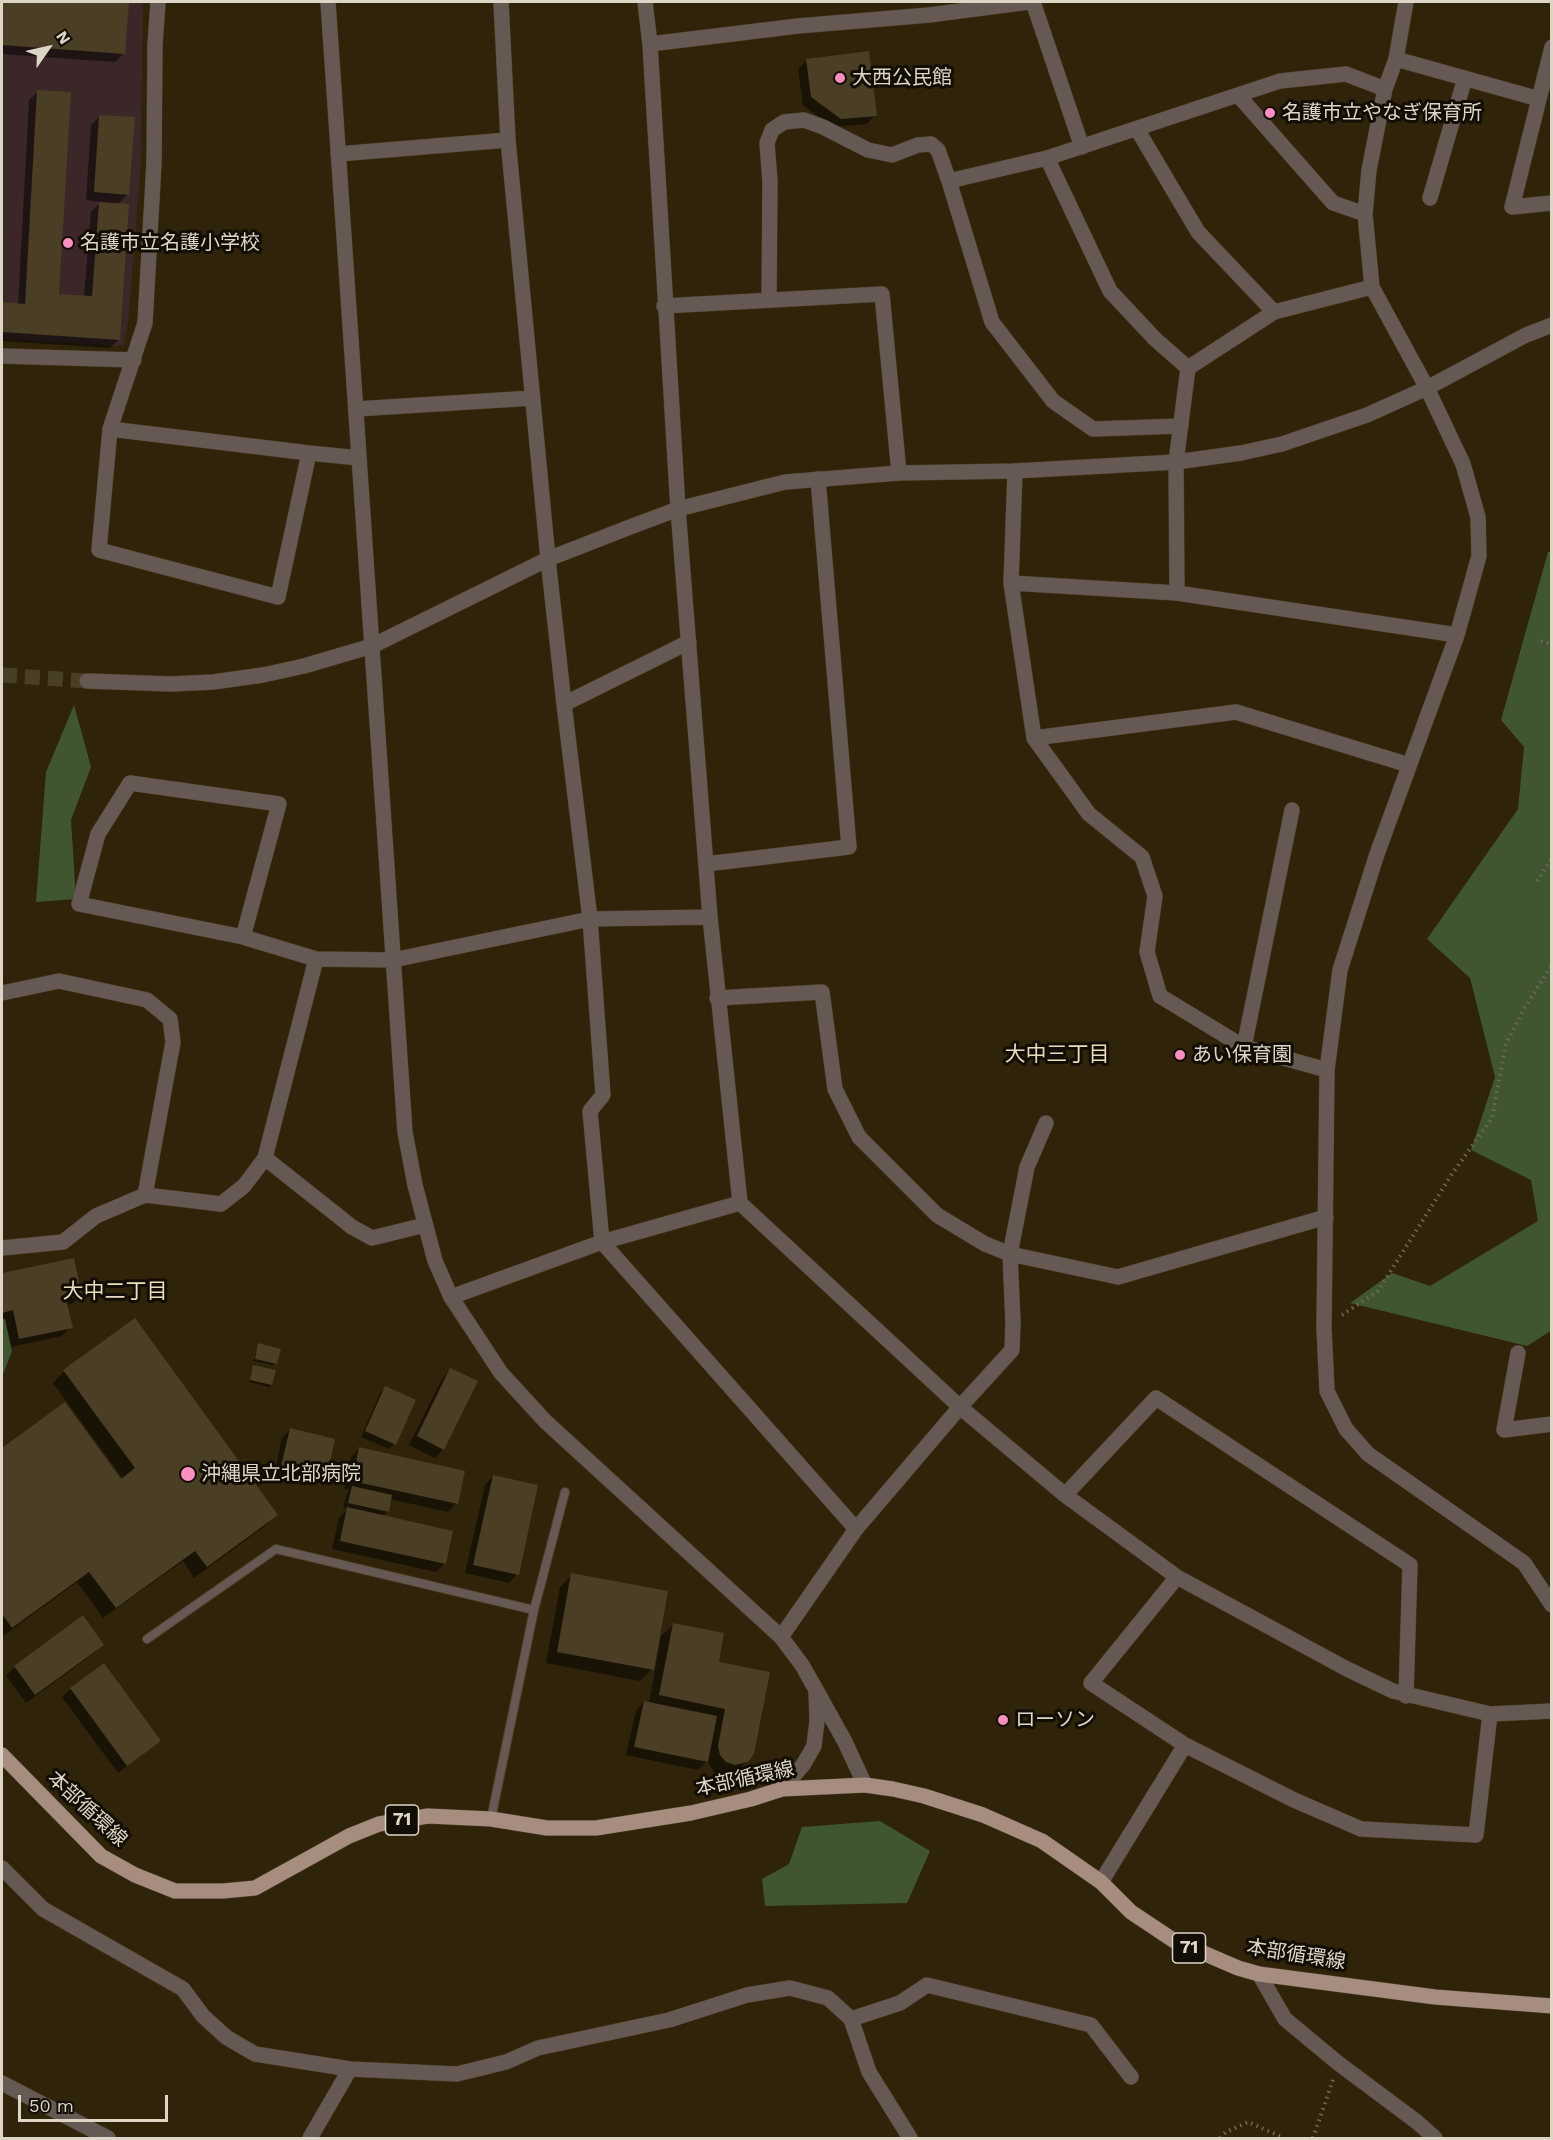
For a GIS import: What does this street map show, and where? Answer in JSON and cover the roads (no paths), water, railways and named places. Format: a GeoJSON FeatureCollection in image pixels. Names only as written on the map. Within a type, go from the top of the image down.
{"type":"FeatureCollection","features":[{"type":"Feature","properties":{"kind":"main road","name":"本部循環線"},"geometry":{"type":"LineString","coordinates":[[2,1755],[101,1856],[135,1875],[175,1891],[255,1888],[349,1836],[380,1824],[428,1816],[491,1819],[547,1828],[596,1828],[691,1812],[751,1799],[782,1789],[865,1785],[924,1796],[983,1815],[1042,1842],[1101,1882],[1131,1912],[1173,1940],[1229,1965],[1259,1974],[1435,1997],[1551,2006]]}},
{"type":"Feature","properties":{"kind":"street"},"geometry":{"type":"LineString","coordinates":[[158,2],[155,45],[154,163],[145,323],[110,429],[99,550],[278,597],[309,453]]}},
{"type":"Feature","properties":{"kind":"street"},"geometry":{"type":"LineString","coordinates":[[328,2],[405,1132],[435,1261],[451,1298],[501,1373],[545,1421],[781,1637],[802,1665],[845,1742],[865,1785]]}},
{"type":"Feature","properties":{"kind":"street"},"geometry":{"type":"LineString","coordinates":[[501,2],[508,140],[548,559],[590,919],[603,1095],[590,1111],[602,1242],[856,1529]]}},
{"type":"Feature","properties":{"kind":"street"},"geometry":{"type":"LineString","coordinates":[[645,2],[650,44],[678,509],[710,917],[740,1203],[960,1407],[1065,1496],[1177,1577],[1347,1669],[1406,1696],[1490,1714],[1551,1711]]}},
{"type":"Feature","properties":{"kind":"street"},"geometry":{"type":"LineString","coordinates":[[650,44],[1031,2],[1082,147]]}},
{"type":"Feature","properties":{"kind":"street"},"geometry":{"type":"LineString","coordinates":[[1406,2],[1396,59],[1385,88],[1369,170],[1365,214],[1372,287],[1427,388],[1463,464],[1478,517],[1479,556],[1457,634],[1377,854],[1340,970],[1327,1070],[1324,1328],[1327,1391],[1346,1429],[1368,1454],[1524,1563],[1551,1605]]}},
{"type":"Feature","properties":{"kind":"street"},"geometry":{"type":"LineString","coordinates":[[1551,47],[1512,207],[1551,203]]}},
{"type":"Feature","properties":{"kind":"street"},"geometry":{"type":"LineString","coordinates":[[1396,59],[1539,99]]}},
{"type":"Feature","properties":{"kind":"street"},"geometry":{"type":"LineString","coordinates":[[949,181],[1047,158],[1280,81],[1346,74],[1385,88]]}},
{"type":"Feature","properties":{"kind":"street"},"geometry":{"type":"LineString","coordinates":[[1430,198],[1465,78]]}},
{"type":"Feature","properties":{"kind":"street"},"geometry":{"type":"LineString","coordinates":[[1238,95],[1333,203],[1365,214]]}},
{"type":"Feature","properties":{"kind":"street"},"geometry":{"type":"LineString","coordinates":[[769,300],[770,181],[767,143],[772,130],[784,122],[804,120],[868,150],[892,155],[918,145],[931,144],[938,150],[949,181],[992,322],[1053,401],[1093,429],[1181,426]]}},
{"type":"Feature","properties":{"kind":"street"},"geometry":{"type":"LineString","coordinates":[[1137,129],[1198,232],[1274,312]]}},
{"type":"Feature","properties":{"kind":"street"},"geometry":{"type":"LineString","coordinates":[[338,154],[508,140]]}},
{"type":"Feature","properties":{"kind":"street"},"geometry":{"type":"LineString","coordinates":[[1047,158],[1110,291],[1155,339],[1188,368]]}},
{"type":"Feature","properties":{"kind":"street"},"geometry":{"type":"LineString","coordinates":[[1188,368],[1274,312],[1372,287]]}},
{"type":"Feature","properties":{"kind":"street"},"geometry":{"type":"LineString","coordinates":[[664,306],[882,294],[900,473]]}},
{"type":"Feature","properties":{"kind":"street"},"geometry":{"type":"LineString","coordinates":[[87,681],[171,684],[213,682],[304,666],[372,646],[548,559],[678,509],[785,482],[900,473],[1015,471],[1176,462],[1241,453],[1282,444],[1367,415],[1427,388],[1526,335],[1551,325]]}},
{"type":"Feature","properties":{"kind":"street"},"geometry":{"type":"LineString","coordinates":[[2,356],[134,360]]}},
{"type":"Feature","properties":{"kind":"street"},"geometry":{"type":"LineString","coordinates":[[1177,593],[1176,462],[1188,368]]}},
{"type":"Feature","properties":{"kind":"street"},"geometry":{"type":"LineString","coordinates":[[356,409],[533,398]]}},
{"type":"Feature","properties":{"kind":"street"},"geometry":{"type":"LineString","coordinates":[[110,429],[359,458]]}},
{"type":"Feature","properties":{"kind":"street"},"geometry":{"type":"LineString","coordinates":[[1015,471],[1011,583],[1034,738],[1089,814],[1142,857],[1155,896],[1147,952],[1160,996],[1244,1047],[1327,1070]]}},
{"type":"Feature","properties":{"kind":"street"},"geometry":{"type":"LineString","coordinates":[[706,864],[849,847],[818,479]]}},
{"type":"Feature","properties":{"kind":"street"},"geometry":{"type":"LineString","coordinates":[[1011,583],[1177,593],[1457,634]]}},
{"type":"Feature","properties":{"kind":"street"},"geometry":{"type":"LineString","coordinates":[[564,704],[689,642]]}},
{"type":"Feature","properties":{"kind":"street"},"geometry":{"type":"LineString","coordinates":[[1034,738],[1236,712],[1409,765]]}},
{"type":"Feature","properties":{"kind":"street"},"geometry":{"type":"LineString","coordinates":[[243,937],[279,804],[130,783],[98,834],[79,904],[243,937],[316,959],[393,960],[590,919],[710,917]]}},
{"type":"Feature","properties":{"kind":"street"},"geometry":{"type":"LineString","coordinates":[[1244,1047],[1292,810]]}},
{"type":"Feature","properties":{"kind":"street"},"geometry":{"type":"LineString","coordinates":[[2,1248],[63,1242],[96,1216],[145,1196],[221,1204],[244,1186],[265,1158],[316,959]]}},
{"type":"Feature","properties":{"kind":"street"},"geometry":{"type":"LineString","coordinates":[[2,993],[59,981],[147,1000],[170,1019],[173,1042],[145,1196]]}},
{"type":"Feature","properties":{"kind":"street"},"geometry":{"type":"LineString","coordinates":[[717,998],[822,992],[835,1089],[859,1137],[937,1215],[985,1244],[1010,1254],[1118,1277],[1326,1217]]}},
{"type":"Feature","properties":{"kind":"street"},"geometry":{"type":"LineString","coordinates":[[781,1637],[856,1529],[1012,1350],[1010,1254],[1027,1167],[1046,1124]]}},
{"type":"Feature","properties":{"kind":"street"},"geometry":{"type":"LineString","coordinates":[[265,1158],[352,1227],[372,1238],[425,1225]]}},
{"type":"Feature","properties":{"kind":"street"},"geometry":{"type":"LineString","coordinates":[[451,1298],[602,1242],[740,1203]]}},
{"type":"Feature","properties":{"kind":"street"},"geometry":{"type":"LineString","coordinates":[[1518,1353],[1504,1430],[1551,1424]]}},
{"type":"Feature","properties":{"kind":"street"},"geometry":{"type":"LineString","coordinates":[[1065,1496],[1156,1398],[1410,1565],[1406,1696]]}},
{"type":"Feature","properties":{"kind":"street"},"geometry":{"type":"LineString","coordinates":[[1177,1577],[1091,1683],[1185,1745],[1294,1800],[1361,1828],[1476,1835],[1490,1714]]}},
{"type":"Feature","properties":{"kind":"street"},"geometry":{"type":"LineString","coordinates":[[782,1789],[803,1766],[814,1746],[817,1721],[815,1688]]}},
{"type":"Feature","properties":{"kind":"street"},"geometry":{"type":"LineString","coordinates":[[1101,1882],[1185,1745]]}},
{"type":"Feature","properties":{"kind":"street"},"geometry":{"type":"LineString","coordinates":[[2,1871],[43,1909],[183,1989],[203,2016],[226,2037],[255,2054],[350,2069],[457,2074],[506,2062],[538,2048],[669,2020],[747,1995],[790,1988],[828,1998],[850,2019],[869,2072],[910,2139]]}},
{"type":"Feature","properties":{"kind":"street"},"geometry":{"type":"LineString","coordinates":[[1259,1974],[1285,2019],[1338,2063],[1417,2122],[1435,2139]]}},
{"type":"Feature","properties":{"kind":"street"},"geometry":{"type":"LineString","coordinates":[[850,2019],[900,2003],[927,1985],[1091,2025],[1131,2077]]}},
{"type":"Feature","properties":{"kind":"street"},"geometry":{"type":"LineString","coordinates":[[310,2139],[350,2069]]}},
{"type":"Feature","properties":{"kind":"street"},"geometry":{"type":"LineString","coordinates":[[2,2083],[108,2139]]}},
{"type":"Feature","properties":{"kind":"lane"},"geometry":{"type":"LineString","coordinates":[[491,1819],[534,1610],[565,1492]]}},
{"type":"Feature","properties":{"kind":"lane"},"geometry":{"type":"LineString","coordinates":[[147,1639],[276,1549],[534,1610]]}},
{"type":"Feature","properties":{"kind":"tunnel"},"geometry":{"type":"LineString","coordinates":[[2,675],[87,681]]}},
{"type":"Feature","properties":{"kind":"place","name":"大西公民館"},"geometry":{"type":"Point","coordinates":[840,78]}},
{"type":"Feature","properties":{"kind":"place","name":"名護市立やなぎ保育所"},"geometry":{"type":"Point","coordinates":[1270,113]}},
{"type":"Feature","properties":{"kind":"place","name":"名護市立名護小学校"},"geometry":{"type":"Point","coordinates":[68,243]}},
{"type":"Feature","properties":{"kind":"place","name":"あい保育園"},"geometry":{"type":"Point","coordinates":[1180,1055]}},
{"type":"Feature","properties":{"kind":"place","name":"沖縄県立北部病院"},"geometry":{"type":"Point","coordinates":[188,1474]}},
{"type":"Feature","properties":{"kind":"place","name":"ローソン"},"geometry":{"type":"Point","coordinates":[1003,1720]}},
{"type":"Feature","properties":{"kind":"district","name":"大中三丁目"},"geometry":{"type":"Point","coordinates":[1057,1055]}},
{"type":"Feature","properties":{"kind":"district","name":"大中二丁目"},"geometry":{"type":"Point","coordinates":[115,1292]}}]}
